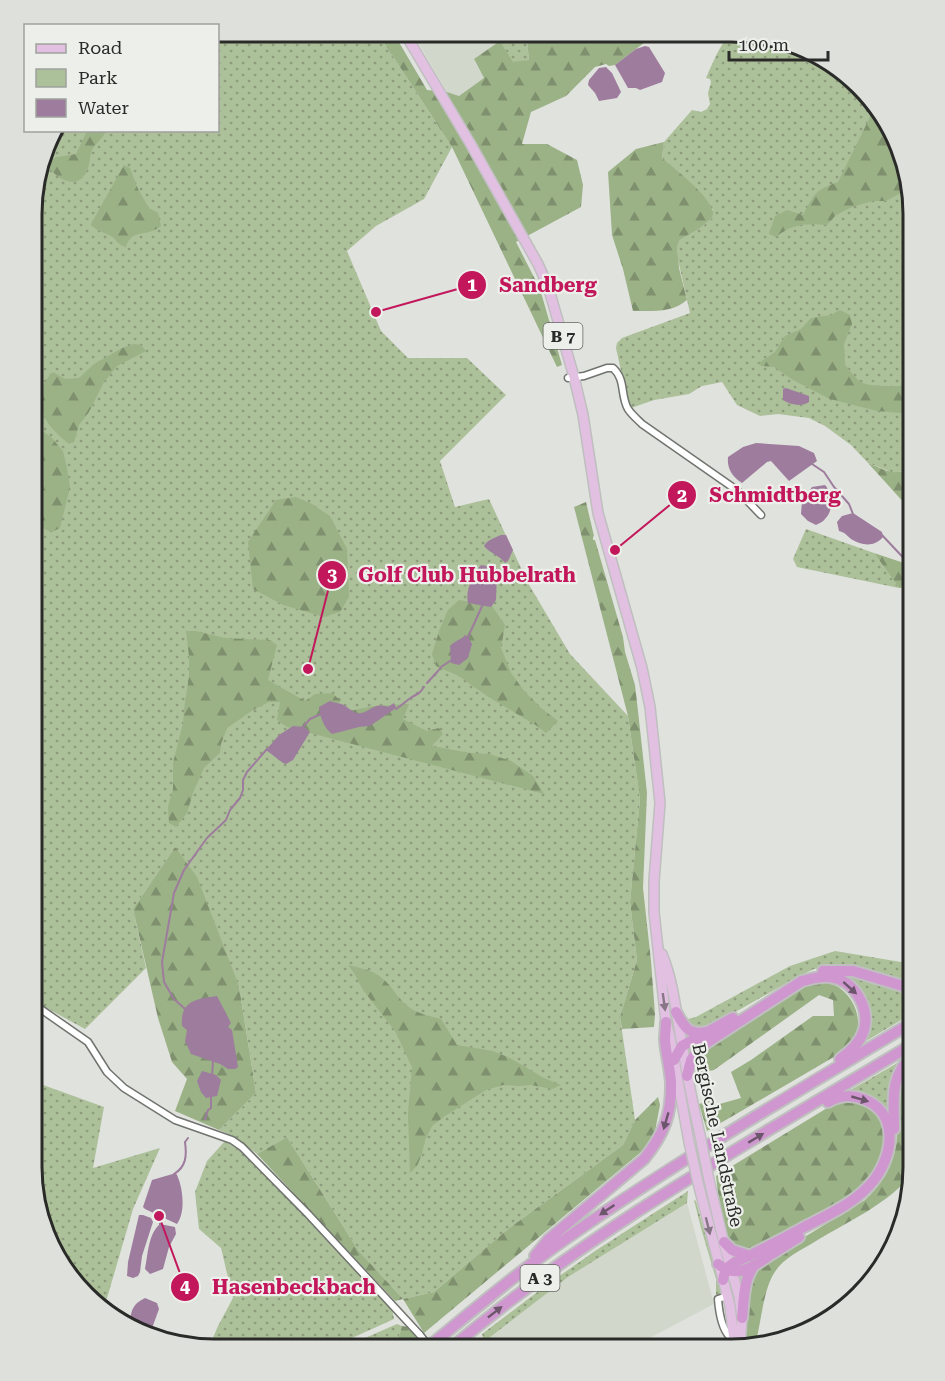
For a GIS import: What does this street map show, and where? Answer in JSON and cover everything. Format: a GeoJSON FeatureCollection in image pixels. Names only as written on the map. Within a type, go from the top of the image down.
{"type":"FeatureCollection","features":[{"type":"Feature","properties":{"kind":"highway"},"geometry":{"type":"LineString","coordinates":[[674,1060],[682,1046],[765,1000],[792,982],[816,971],[853,970],[903,986]]}},
{"type":"Feature","properties":{"kind":"highway"},"geometry":{"type":"LineString","coordinates":[[687,1076],[691,1060],[700,1047],[767,1003],[802,981],[825,977],[838,979],[850,986],[859,998],[864,1013],[864,1030],[856,1045],[849,1052],[797,1092]]}},
{"type":"Feature","properties":{"kind":"highway"},"geometry":{"type":"LineString","coordinates":[[676,1012],[681,1022],[689,1030],[699,1033],[709,1031]]}},
{"type":"Feature","properties":{"kind":"highway"},"geometry":{"type":"LineString","coordinates":[[526,1267],[549,1239],[644,1159],[656,1144],[668,1116],[670,1100],[671,1082],[665,1039],[666,1022]]}},
{"type":"Feature","properties":{"kind":"highway","name":"A 3"},"geometry":{"type":"LineString","coordinates":[[438,1339],[526,1267],[576,1231],[656,1178],[903,1028]]}},
{"type":"Feature","properties":{"kind":"highway","name":"A 3"},"geometry":{"type":"LineString","coordinates":[[462,1339],[533,1282],[634,1213],[903,1050]]}},
{"type":"Feature","properties":{"kind":"highway"},"geometry":{"type":"LineString","coordinates":[[726,1270],[743,1271],[753,1268],[869,1193],[880,1179],[894,1144],[893,1103],[895,1087],[903,1068]]}},
{"type":"Feature","properties":{"kind":"highway"},"geometry":{"type":"LineString","coordinates":[[726,1270],[849,1203],[874,1180],[884,1163],[889,1148],[889,1127],[882,1112],[876,1106],[858,1097],[847,1096],[834,1098],[820,1107],[805,1109]]}},
{"type":"Feature","properties":{"kind":"highway"},"geometry":{"type":"LineString","coordinates":[[724,1242],[732,1250],[750,1256]]}},
{"type":"Feature","properties":{"kind":"highway"},"geometry":{"type":"LineString","coordinates":[[741,1315],[745,1286],[753,1268]]}},
{"type":"Feature","properties":{"kind":"main road","name":"Bergische Landstraße"},"geometry":{"type":"LineString","coordinates":[[410,42],[482,164],[543,275],[561,330],[571,378],[583,415],[598,513],[642,668],[650,707],[660,794],[653,899],[666,1022],[699,1187],[726,1270],[739,1296],[741,1315],[736,1339]]}},
{"type":"Feature","properties":{"kind":"main road","name":"Bergische Landstraße"},"geometry":{"type":"LineString","coordinates":[[658,946],[670,977],[687,1076],[724,1242],[727,1296],[738,1339]]}},
{"type":"Feature","properties":{"kind":"main road"},"geometry":{"type":"LineString","coordinates":[[727,1296],[734,1298],[741,1315]]}},
{"type":"Feature","properties":{"kind":"street"},"geometry":{"type":"LineString","coordinates":[[571,378],[613,368],[620,376],[625,403],[635,418],[738,491],[761,515]]}},
{"type":"Feature","properties":{"kind":"street"},"geometry":{"type":"LineString","coordinates":[[42,1010],[88,1041],[107,1072],[124,1088],[175,1120],[231,1140],[242,1147],[423,1339]]}},
{"type":"Feature","properties":{"kind":"shaded area"},"geometry":{"type":"Polygon","coordinates":[[[418,42],[495,42],[496,44],[474,60],[484,78],[459,96],[447,92],[418,42]]]}},
{"type":"Feature","properties":{"kind":"shaded area"},"geometry":{"type":"Polygon","coordinates":[[[687,1203],[714,1304],[648,1339],[487,1339],[568,1277],[687,1203]]]}},
{"type":"Feature","properties":{"kind":"green space"},"geometry":{"type":"Polygon","coordinates":[[[219,42],[384,42],[452,147],[424,199],[376,226],[347,251],[381,331],[408,358],[467,358],[506,395],[440,461],[455,507],[489,499],[528,583],[570,654],[628,716],[640,799],[630,902],[637,960],[620,1017],[635,1120],[623,1145],[508,1229],[434,1292],[403,1299],[358,1250],[287,1137],[257,1154],[231,1135],[219,1130],[256,1093],[239,986],[175,847],[133,909],[146,968],[85,1029],[42,1005],[42,214],[43,192],[48,170],[63,132],[219,132],[219,42]]]}},
{"type":"Feature","properties":{"kind":"green space"},"geometry":{"type":"Polygon","coordinates":[[[384,42],[399,42],[427,90],[459,96],[484,78],[474,59],[499,42],[513,62],[529,60],[527,42],[645,42],[615,65],[606,64],[595,67],[566,96],[531,112],[522,144],[547,144],[577,160],[583,185],[581,207],[516,242],[540,289],[562,365],[557,367],[452,147],[384,42]]]}},
{"type":"Feature","properties":{"kind":"green space"},"geometry":{"type":"Polygon","coordinates":[[[501,42],[527,42],[529,60],[513,63],[501,42]]]}},
{"type":"Feature","properties":{"kind":"green space"},"geometry":{"type":"Polygon","coordinates":[[[724,42],[753,43],[797,55],[817,65],[853,92],[885,138],[894,159],[902,192],[903,471],[894,473],[868,463],[851,445],[825,426],[809,418],[778,414],[760,416],[737,405],[722,382],[702,386],[689,394],[654,400],[631,408],[628,402],[616,348],[617,343],[622,338],[690,313],[677,247],[680,240],[712,218],[713,210],[690,183],[662,158],[664,142],[692,110],[701,112],[710,104],[708,93],[711,82],[706,78],[724,42]]]}},
{"type":"Feature","properties":{"kind":"green space"},"geometry":{"type":"Polygon","coordinates":[[[871,115],[880,128],[894,159],[902,192],[886,201],[873,201],[852,207],[836,215],[827,225],[800,225],[787,229],[776,237],[769,234],[775,216],[787,210],[803,215],[816,194],[838,182],[871,115]]]}},
{"type":"Feature","properties":{"kind":"green space"},"geometry":{"type":"Polygon","coordinates":[[[87,132],[105,132],[92,150],[88,169],[80,180],[67,181],[52,172],[49,167],[51,160],[76,154],[87,132]]]}},
{"type":"Feature","properties":{"kind":"green space"},"geometry":{"type":"Polygon","coordinates":[[[664,142],[662,158],[704,196],[713,210],[713,215],[699,229],[680,240],[677,247],[679,268],[687,300],[668,309],[633,311],[612,235],[608,172],[636,149],[664,142]]]}},
{"type":"Feature","properties":{"kind":"green space"},"geometry":{"type":"Polygon","coordinates":[[[124,165],[130,168],[149,208],[158,213],[161,226],[153,231],[133,236],[126,247],[91,224],[124,165]]]}},
{"type":"Feature","properties":{"kind":"green space"},"geometry":{"type":"Polygon","coordinates":[[[840,310],[850,315],[852,324],[844,344],[845,365],[863,383],[903,386],[903,413],[877,411],[830,399],[793,380],[774,367],[761,366],[759,363],[775,352],[785,336],[801,329],[811,318],[831,315],[840,310]]]}},
{"type":"Feature","properties":{"kind":"green space"},"geometry":{"type":"Polygon","coordinates":[[[134,344],[141,345],[146,351],[117,366],[104,382],[89,412],[79,425],[74,442],[69,444],[52,428],[44,416],[43,386],[53,372],[65,379],[79,378],[94,364],[134,344]]]}},
{"type":"Feature","properties":{"kind":"green space"},"geometry":{"type":"Polygon","coordinates":[[[42,431],[51,437],[63,451],[70,487],[60,528],[52,532],[44,529],[42,525],[42,431]]]}},
{"type":"Feature","properties":{"kind":"green space"},"geometry":{"type":"Polygon","coordinates":[[[868,463],[885,470],[903,471],[903,502],[868,463]]]}},
{"type":"Feature","properties":{"kind":"green space"},"geometry":{"type":"Polygon","coordinates":[[[296,497],[330,516],[347,549],[349,597],[340,612],[324,617],[283,605],[253,589],[248,542],[276,500],[296,497]]]}},
{"type":"Feature","properties":{"kind":"green space"},"geometry":{"type":"Polygon","coordinates":[[[586,502],[593,540],[595,540],[635,685],[647,793],[643,888],[651,961],[654,1027],[622,1029],[620,1017],[637,960],[630,902],[640,799],[628,716],[574,507],[586,502]]]}},
{"type":"Feature","properties":{"kind":"green space"},"geometry":{"type":"Polygon","coordinates":[[[806,529],[874,553],[899,588],[797,567],[793,559],[806,529]]]}},
{"type":"Feature","properties":{"kind":"green space"},"geometry":{"type":"Polygon","coordinates":[[[874,553],[903,563],[903,587],[899,588],[874,553]]]}},
{"type":"Feature","properties":{"kind":"green space"},"geometry":{"type":"Polygon","coordinates":[[[459,600],[492,606],[505,625],[501,648],[511,673],[525,692],[558,721],[546,733],[459,676],[436,666],[432,654],[439,631],[448,610],[459,600]]]}},
{"type":"Feature","properties":{"kind":"green space"},"geometry":{"type":"Polygon","coordinates":[[[186,631],[225,638],[270,640],[277,645],[268,680],[305,701],[315,694],[332,693],[341,701],[325,716],[374,706],[409,704],[403,719],[427,731],[439,728],[443,734],[432,746],[490,754],[511,761],[533,776],[544,794],[287,727],[277,720],[280,702],[269,702],[227,728],[220,753],[204,768],[187,813],[176,827],[169,823],[168,807],[173,789],[173,763],[183,723],[189,677],[186,631]]]}},
{"type":"Feature","properties":{"kind":"green space"},"geometry":{"type":"Polygon","coordinates":[[[175,847],[197,877],[239,986],[256,1093],[219,1130],[175,1111],[187,1079],[172,1062],[158,1018],[133,909],[175,847]]]}},
{"type":"Feature","properties":{"kind":"green space"},"geometry":{"type":"Polygon","coordinates":[[[835,951],[903,962],[903,981],[869,969],[832,966],[814,969],[705,1026],[694,1028],[684,1020],[696,1017],[790,966],[835,951]]]}},
{"type":"Feature","properties":{"kind":"green space"},"geometry":{"type":"Polygon","coordinates":[[[348,965],[375,973],[386,981],[410,1008],[441,1019],[457,1045],[493,1051],[561,1085],[552,1089],[531,1085],[503,1085],[486,1090],[432,1126],[417,1166],[410,1173],[408,1114],[412,1067],[395,1031],[363,990],[348,965]]]}},
{"type":"Feature","properties":{"kind":"green space"},"geometry":{"type":"Polygon","coordinates":[[[840,975],[867,979],[903,990],[903,1019],[861,1044],[871,1022],[866,999],[856,986],[840,975]]]}},
{"type":"Feature","properties":{"kind":"green space"},"geometry":{"type":"Polygon","coordinates":[[[819,981],[839,987],[852,1002],[857,1013],[858,1025],[852,1042],[844,1051],[707,1131],[699,1104],[712,1100],[716,1105],[741,1098],[731,1072],[813,1016],[834,1016],[833,1000],[819,995],[714,1070],[695,1074],[698,1054],[786,995],[819,981]]]}},
{"type":"Feature","properties":{"kind":"green space"},"geometry":{"type":"Polygon","coordinates":[[[903,1060],[903,1069],[890,1119],[847,1092],[903,1060]]]}},
{"type":"Feature","properties":{"kind":"green space"},"geometry":{"type":"Polygon","coordinates":[[[903,1079],[902,1185],[855,1219],[786,1259],[773,1275],[767,1289],[757,1337],[744,1339],[745,1310],[754,1271],[780,1252],[865,1200],[885,1175],[896,1145],[899,1089],[903,1079]]]}},
{"type":"Feature","properties":{"kind":"green space"},"geometry":{"type":"Polygon","coordinates":[[[42,1085],[104,1107],[93,1168],[160,1148],[133,1209],[106,1301],[85,1280],[71,1262],[51,1222],[43,1189],[42,1085]]]}},
{"type":"Feature","properties":{"kind":"green space"},"geometry":{"type":"Polygon","coordinates":[[[658,1097],[660,1105],[653,1142],[424,1333],[403,1299],[434,1292],[508,1229],[623,1145],[635,1120],[658,1097]]]}},
{"type":"Feature","properties":{"kind":"green space"},"geometry":{"type":"Polygon","coordinates":[[[843,1101],[869,1106],[882,1120],[886,1146],[874,1176],[844,1202],[748,1249],[734,1246],[726,1233],[716,1176],[832,1105],[843,1101]]]}},
{"type":"Feature","properties":{"kind":"green space"},"geometry":{"type":"Polygon","coordinates":[[[287,1137],[358,1250],[403,1299],[395,1301],[257,1154],[287,1137]]]}},
{"type":"Feature","properties":{"kind":"green space"},"geometry":{"type":"Polygon","coordinates":[[[225,1141],[252,1159],[392,1309],[394,1319],[350,1339],[212,1339],[233,1298],[221,1248],[199,1229],[195,1192],[207,1161],[225,1141]]]}},
{"type":"Feature","properties":{"kind":"green space"},"geometry":{"type":"Polygon","coordinates":[[[688,1191],[687,1203],[568,1277],[488,1339],[483,1339],[482,1334],[595,1251],[688,1191]]]}},
{"type":"Feature","properties":{"kind":"green space"},"geometry":{"type":"Polygon","coordinates":[[[694,1200],[721,1292],[716,1296],[716,1279],[694,1200]]]}},
{"type":"Feature","properties":{"kind":"green space"},"geometry":{"type":"Polygon","coordinates":[[[397,1324],[402,1326],[398,1339],[363,1339],[397,1324]]]}},
{"type":"Feature","properties":{"kind":"green space"},"geometry":{"type":"Polygon","coordinates":[[[402,1326],[409,1327],[417,1339],[398,1339],[402,1326]]]}},
{"type":"Feature","properties":{"kind":"water"},"geometry":{"type":"Polygon","coordinates":[[[649,47],[665,73],[662,82],[640,90],[628,88],[615,65],[636,49],[649,47]]]}},
{"type":"Feature","properties":{"kind":"water"},"geometry":{"type":"Polygon","coordinates":[[[606,67],[612,73],[621,92],[617,98],[599,101],[588,85],[589,80],[599,68],[606,67]]]}},
{"type":"Feature","properties":{"kind":"water"},"geometry":{"type":"Polygon","coordinates":[[[783,389],[809,396],[809,402],[796,405],[783,400],[783,389]]]}},
{"type":"Feature","properties":{"kind":"water"},"geometry":{"type":"Polygon","coordinates":[[[756,443],[799,446],[814,453],[817,461],[789,481],[771,461],[767,462],[742,483],[731,472],[728,457],[743,447],[756,443]]]}},
{"type":"Feature","properties":{"kind":"water"},"geometry":{"type":"Polygon","coordinates":[[[825,485],[830,493],[831,507],[824,520],[816,525],[801,514],[802,501],[812,487],[825,485]]]}},
{"type":"Feature","properties":{"kind":"water"},"geometry":{"type":"Polygon","coordinates":[[[853,513],[882,532],[883,537],[876,543],[864,544],[839,531],[837,522],[842,516],[853,513]]]}},
{"type":"Feature","properties":{"kind":"water"},"geometry":{"type":"Polygon","coordinates":[[[501,535],[506,535],[513,550],[505,563],[484,546],[501,535]]]}},
{"type":"Feature","properties":{"kind":"water"},"geometry":{"type":"Polygon","coordinates":[[[481,565],[497,568],[496,600],[491,607],[468,603],[470,582],[481,565]]]}},
{"type":"Feature","properties":{"kind":"water"},"geometry":{"type":"Polygon","coordinates":[[[465,635],[472,644],[468,658],[459,665],[451,663],[450,646],[465,635]]]}},
{"type":"Feature","properties":{"kind":"water"},"geometry":{"type":"Polygon","coordinates":[[[330,701],[344,705],[357,713],[378,706],[388,707],[394,703],[396,708],[370,726],[332,734],[323,722],[319,707],[330,701]]]}},
{"type":"Feature","properties":{"kind":"water"},"geometry":{"type":"Polygon","coordinates":[[[293,726],[304,727],[310,732],[293,760],[286,764],[266,750],[279,735],[293,726]]]}},
{"type":"Feature","properties":{"kind":"water"},"geometry":{"type":"Polygon","coordinates":[[[217,996],[231,1023],[228,1027],[232,1030],[238,1067],[235,1069],[228,1069],[191,1054],[185,1041],[187,1030],[182,1026],[182,1017],[187,1006],[197,1000],[217,996]]]}},
{"type":"Feature","properties":{"kind":"water"},"geometry":{"type":"Polygon","coordinates":[[[202,1071],[216,1075],[221,1080],[217,1096],[206,1098],[201,1092],[197,1081],[202,1071]]]}},
{"type":"Feature","properties":{"kind":"water"},"geometry":{"type":"Polygon","coordinates":[[[176,1173],[182,1199],[182,1213],[177,1224],[143,1207],[152,1180],[176,1173]]]}},
{"type":"Feature","properties":{"kind":"water"},"geometry":{"type":"Polygon","coordinates":[[[139,1215],[151,1218],[153,1222],[142,1256],[140,1272],[133,1278],[127,1276],[128,1262],[139,1215]]]}},
{"type":"Feature","properties":{"kind":"water"},"geometry":{"type":"Polygon","coordinates":[[[160,1224],[175,1227],[176,1234],[169,1247],[163,1269],[150,1274],[145,1269],[149,1245],[153,1233],[160,1224]]]}},
{"type":"Feature","properties":{"kind":"water"},"geometry":{"type":"Polygon","coordinates":[[[145,1298],[157,1303],[159,1309],[152,1327],[131,1317],[133,1308],[145,1298]]]}},
{"type":"Feature","properties":{"kind":"waterway"},"geometry":{"type":"LineString","coordinates":[[812,464],[824,472],[849,504],[853,514]]}},
{"type":"Feature","properties":{"kind":"waterway"},"geometry":{"type":"LineString","coordinates":[[881,534],[903,557]]}},
{"type":"Feature","properties":{"kind":"waterway"},"geometry":{"type":"LineString","coordinates":[[468,637],[483,604]]}},
{"type":"Feature","properties":{"kind":"waterway"},"geometry":{"type":"LineString","coordinates":[[427,683],[441,667],[453,659]]}},
{"type":"Feature","properties":{"kind":"waterway"},"geometry":{"type":"LineString","coordinates":[[396,709],[424,687]]}},
{"type":"Feature","properties":{"kind":"waterway"},"geometry":{"type":"LineString","coordinates":[[302,728],[310,719],[321,714]]}},
{"type":"Feature","properties":{"kind":"waterway"},"geometry":{"type":"LineString","coordinates":[[185,1009],[174,999],[164,982],[162,962],[174,893],[184,870],[207,838],[226,820],[230,810],[240,798],[247,772],[267,749]]}},
{"type":"Feature","properties":{"kind":"waterway"},"geometry":{"type":"LineString","coordinates":[[212,1076],[213,1061]]}},
{"type":"Feature","properties":{"kind":"waterway"},"geometry":{"type":"LineString","coordinates":[[205,1119],[211,1108],[211,1097]]}},
{"type":"Feature","properties":{"kind":"waterway"},"geometry":{"type":"LineString","coordinates":[[174,1174],[183,1164],[186,1156],[185,1142],[188,1138]]}},
{"type":"Feature","properties":{"kind":"waterway"},"geometry":{"type":"LineString","coordinates":[[160,1213],[160,1225]]}},
{"type":"Feature","properties":{"kind":"place","name":"Sandberg"},"geometry":{"type":"Point","coordinates":[376,312]}},
{"type":"Feature","properties":{"kind":"place","name":"Schmidtberg"},"geometry":{"type":"Point","coordinates":[615,550]}},
{"type":"Feature","properties":{"kind":"place","name":"Golf Club Hubbelrath"},"geometry":{"type":"Point","coordinates":[308,669]}},
{"type":"Feature","properties":{"kind":"place","name":"Hasenbeckbach"},"geometry":{"type":"Point","coordinates":[159,1216]}}]}
